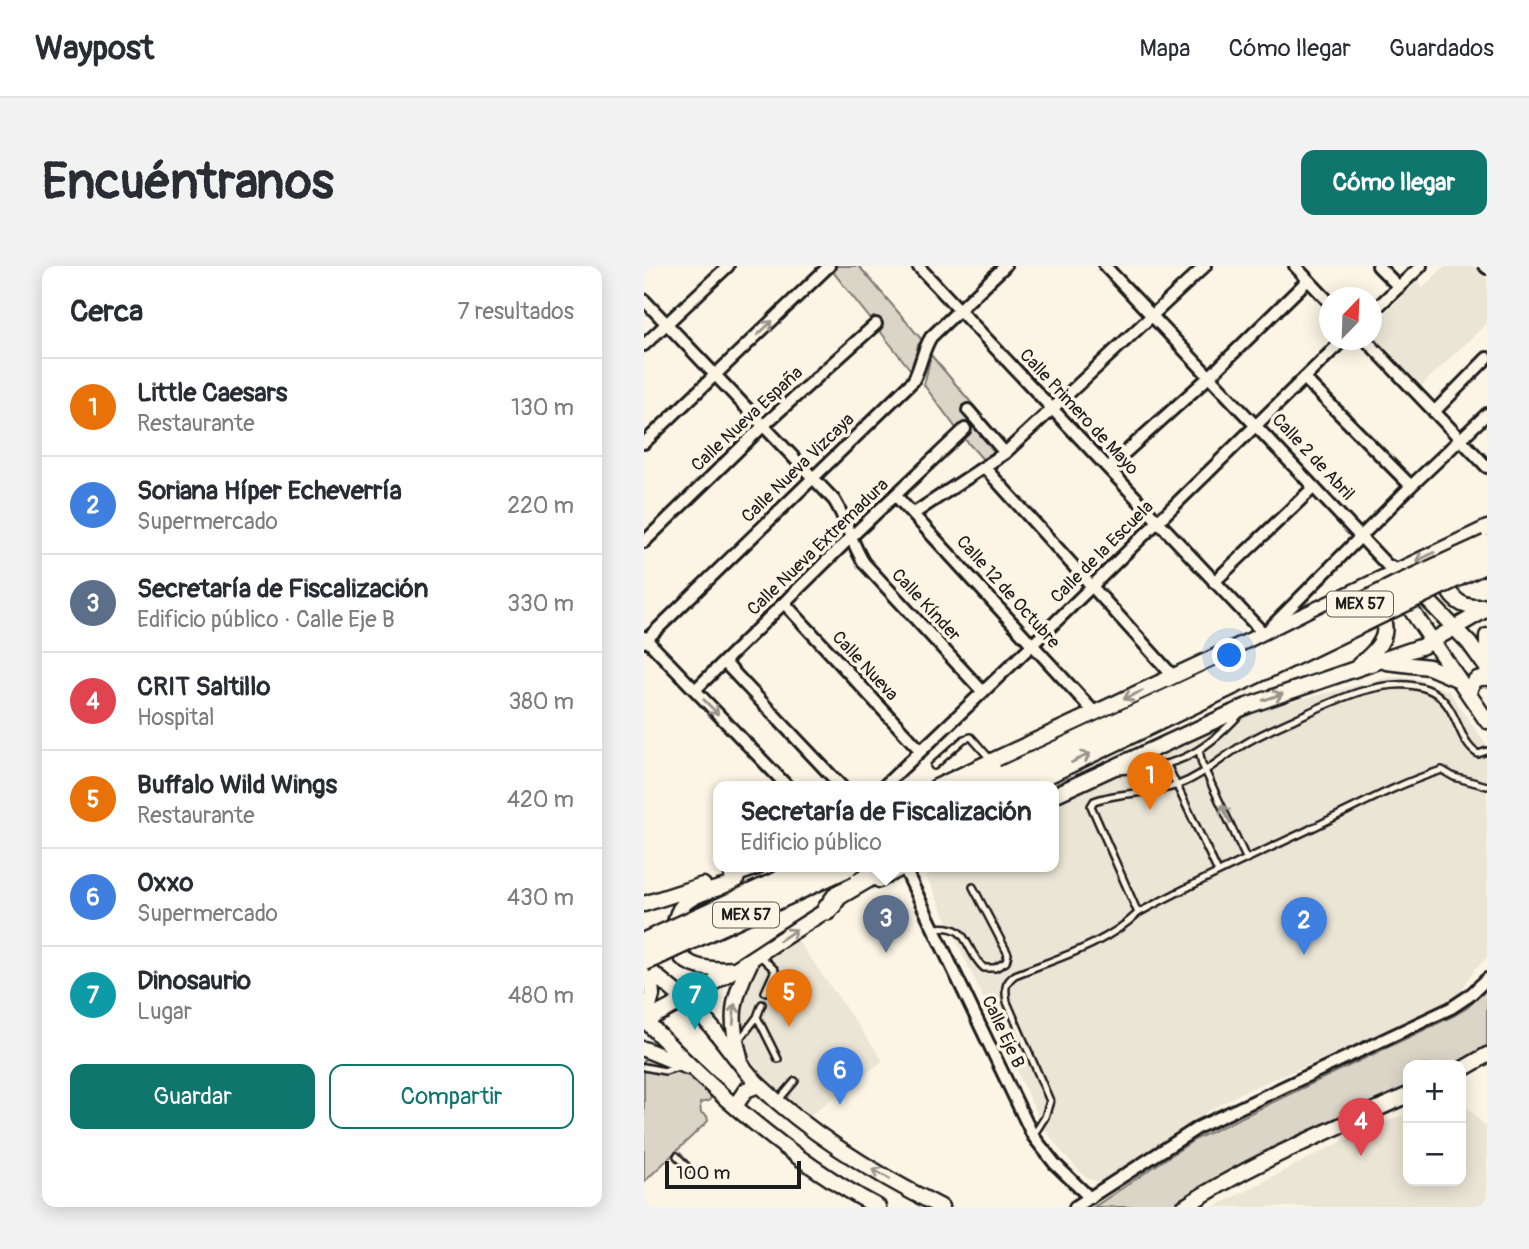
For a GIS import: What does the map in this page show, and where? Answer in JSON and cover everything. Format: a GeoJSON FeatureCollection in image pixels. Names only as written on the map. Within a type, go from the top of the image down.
{"type":"FeatureCollection","features":[{"type":"Feature","properties":{"kind":"highway","name":"MEX 57"},"geometry":{"type":"LineString","coordinates":[[1036,781],[1238,674],[1485,534]]}},
{"type":"Feature","properties":{"kind":"highway","name":"MEX 57"},"geometry":{"type":"LineString","coordinates":[[985,781],[995,769],[1070,744],[1238,674],[1487,562]]}},
{"type":"Feature","properties":{"kind":"highway"},"geometry":{"type":"LineString","coordinates":[[969,781],[1046,745],[1056,742],[1070,744]]}},
{"type":"Feature","properties":{"kind":"highway","name":"MEX 57"},"geometry":{"type":"LineString","coordinates":[[644,943],[799,872]]}},
{"type":"Feature","properties":{"kind":"highway","name":"MEX 57"},"geometry":{"type":"LineString","coordinates":[[646,966],[837,872]]}},
{"type":"Feature","properties":{"kind":"highway"},"geometry":{"type":"LineString","coordinates":[[827,910],[838,895],[877,872]]}},
{"type":"Feature","properties":{"kind":"street"},"geometry":{"type":"LineString","coordinates":[[644,345],[728,266]]}},
{"type":"Feature","properties":{"kind":"street"},"geometry":{"type":"LineString","coordinates":[[644,443],[828,266]]}},
{"type":"Feature","properties":{"kind":"street","name":"Calle Primero de Mayo"},"geometry":{"type":"LineString","coordinates":[[918,266],[1264,634]]}},
{"type":"Feature","properties":{"kind":"street","name":"Calle Nueva Vizcaya"},"geometry":{"type":"LineString","coordinates":[[645,639],[913,381],[927,344],[1005,266]]}},
{"type":"Feature","properties":{"kind":"street","name":"Calle 2 de Abril"},"geometry":{"type":"LineString","coordinates":[[1105,266],[1391,570],[1455,628],[1487,665]]}},
{"type":"Feature","properties":{"kind":"street"},"geometry":{"type":"LineString","coordinates":[[913,514],[1005,453],[1205,266]]}},
{"type":"Feature","properties":{"kind":"street"},"geometry":{"type":"LineString","coordinates":[[1295,266],[1319,291]]}},
{"type":"Feature","properties":{"kind":"street"},"geometry":{"type":"LineString","coordinates":[[1378,266],[1399,287]]}},
{"type":"Feature","properties":{"kind":"street"},"geometry":{"type":"LineString","coordinates":[[1382,303],[1421,266]]}},
{"type":"Feature","properties":{"kind":"street"},"geometry":{"type":"LineString","coordinates":[[1108,468],[1210,376],[1308,279]]}},
{"type":"Feature","properties":{"kind":"street","name":"Calle Kínder"},"geometry":{"type":"LineString","coordinates":[[644,300],[814,478],[840,509],[850,538],[864,563],[983,692]]}},
{"type":"Feature","properties":{"kind":"street","name":"Calle Nueva España"},"geometry":{"type":"LineString","coordinates":[[644,542],[764,425],[876,324]]}},
{"type":"Feature","properties":{"kind":"street","name":"Calle de la Escuela"},"geometry":{"type":"LineString","coordinates":[[889,781],[1333,350]]}},
{"type":"Feature","properties":{"kind":"street"},"geometry":{"type":"LineString","coordinates":[[1375,350],[1487,467]]}},
{"type":"Feature","properties":{"kind":"street"},"geometry":{"type":"LineString","coordinates":[[1434,412],[1487,358]]}},
{"type":"Feature","properties":{"kind":"street"},"geometry":{"type":"LineString","coordinates":[[1304,378],[1411,486]]}},
{"type":"Feature","properties":{"kind":"street"},"geometry":{"type":"LineString","coordinates":[[968,410],[1005,453]]}},
{"type":"Feature","properties":{"kind":"street"},"geometry":{"type":"LineString","coordinates":[[1264,634],[1411,486],[1487,414]]}},
{"type":"Feature","properties":{"kind":"street","name":"Calle Nueva Extremadura"},"geometry":{"type":"LineString","coordinates":[[695,690],[965,429]]}},
{"type":"Feature","properties":{"kind":"street"},"geometry":{"type":"LineString","coordinates":[[985,468],[1173,676]]}},
{"type":"Feature","properties":{"kind":"street"},"geometry":{"type":"LineString","coordinates":[[1214,582],[1314,487]]}},
{"type":"Feature","properties":{"kind":"street","name":"Calle 12 de Octubre"},"geometry":{"type":"LineString","coordinates":[[896,496],[1094,712]]}},
{"type":"Feature","properties":{"kind":"street"},"geometry":{"type":"LineString","coordinates":[[956,781],[995,769],[1094,712],[1328,604],[1391,570],[1485,534]]}},
{"type":"Feature","properties":{"kind":"street"},"geometry":{"type":"LineString","coordinates":[[1485,534],[1454,555],[1445,576],[1447,588],[1453,598],[1464,606],[1487,607]]}},
{"type":"Feature","properties":{"kind":"street","name":"Calle 2 de Abril"},"geometry":{"type":"LineString","coordinates":[[1391,570],[1432,642],[1487,721]]}},
{"type":"Feature","properties":{"kind":"street"},"geometry":{"type":"LineString","coordinates":[[1328,604],[1352,601],[1364,603],[1382,617],[1384,633],[1378,647],[1352,671]]}},
{"type":"Feature","properties":{"kind":"street","name":"Calle Nueva"},"geometry":{"type":"LineString","coordinates":[[785,604],[921,751]]}},
{"type":"Feature","properties":{"kind":"street"},"geometry":{"type":"LineString","coordinates":[[1059,793],[1247,706],[1432,642],[1487,607]]}},
{"type":"Feature","properties":{"kind":"street"},"geometry":{"type":"LineString","coordinates":[[1487,636],[1487,665]]}},
{"type":"Feature","properties":{"kind":"street"},"geometry":{"type":"LineString","coordinates":[[645,639],[782,781]]}},
{"type":"Feature","properties":{"kind":"street"},"geometry":{"type":"LineString","coordinates":[[724,662],[836,781]]}},
{"type":"Feature","properties":{"kind":"street"},"geometry":{"type":"LineString","coordinates":[[1380,662],[1429,667],[1458,680]]}},
{"type":"Feature","properties":{"kind":"street"},"geometry":{"type":"LineString","coordinates":[[1469,695],[1473,681],[1487,678]]}},
{"type":"Feature","properties":{"kind":"street"},"geometry":{"type":"LineString","coordinates":[[644,904],[735,872]]}},
{"type":"Feature","properties":{"kind":"street"},"geometry":{"type":"LineString","coordinates":[[738,872],[735,883],[688,900],[677,915],[675,943],[680,955],[702,969],[749,961]]}},
{"type":"Feature","properties":{"kind":"street"},"geometry":{"type":"LineString","coordinates":[[644,1020],[686,1000],[827,910],[895,872]]}},
{"type":"Feature","properties":{"kind":"street","name":"Calle Eje B"},"geometry":{"type":"LineString","coordinates":[[906,872],[1033,1136],[1055,1164],[1090,1198]]}},
{"type":"Feature","properties":{"kind":"street"},"geometry":{"type":"LineString","coordinates":[[743,1069],[732,1020],[735,998],[749,961]]}},
{"type":"Feature","properties":{"kind":"street"},"geometry":{"type":"LineString","coordinates":[[646,966],[686,1000],[720,1037],[743,1069],[778,1101],[821,1135],[876,1171],[942,1207]]}},
{"type":"Feature","properties":{"kind":"street"},"geometry":{"type":"LineString","coordinates":[[644,1020],[652,995],[646,966]]}},
{"type":"Feature","properties":{"kind":"street"},"geometry":{"type":"LineString","coordinates":[[1075,1207],[1199,1127],[1451,1008],[1487,979]]}},
{"type":"Feature","properties":{"kind":"street"},"geometry":{"type":"LineString","coordinates":[[644,1020],[735,1107],[791,1152],[878,1207]]}},
{"type":"Feature","properties":{"kind":"street"},"geometry":{"type":"LineString","coordinates":[[644,1049],[699,1072]]}},
{"type":"Feature","properties":{"kind":"street"},"geometry":{"type":"LineString","coordinates":[[1466,1067],[1487,1055]]}},
{"type":"Feature","properties":{"kind":"street"},"geometry":{"type":"LineString","coordinates":[[735,1107],[746,1090],[759,1085]]}},
{"type":"Feature","properties":{"kind":"street"},"geometry":{"type":"LineString","coordinates":[[1184,1207],[1263,1161],[1403,1097]]}},
{"type":"Feature","properties":{"kind":"lane"},"geometry":{"type":"LineString","coordinates":[[1138,913],[1091,806],[1094,801],[1108,796],[1177,785],[1205,771],[1241,746],[1336,699],[1359,692],[1399,686],[1420,687],[1437,694],[1456,717],[1470,748],[1478,754],[1487,751]]}},
{"type":"Feature","properties":{"kind":"lane"},"geometry":{"type":"LineString","coordinates":[[1102,772],[1167,765],[1217,738],[1247,706]]}},
{"type":"Feature","properties":{"kind":"lane"},"geometry":{"type":"LineString","coordinates":[[934,766],[964,739],[971,737],[995,769]]}},
{"type":"Feature","properties":{"kind":"lane"},"geometry":{"type":"LineString","coordinates":[[1199,750],[1205,771],[1246,858]]}},
{"type":"Feature","properties":{"kind":"lane"},"geometry":{"type":"LineString","coordinates":[[1167,765],[1218,872]]}},
{"type":"Feature","properties":{"kind":"lane"},"geometry":{"type":"LineString","coordinates":[[1033,1136],[1045,1117],[1050,1101],[1007,1002],[1005,986],[1008,980],[1109,936],[1138,913],[1218,872],[1423,776],[1442,770],[1454,777],[1487,786]]}},
{"type":"Feature","properties":{"kind":"lane"},"geometry":{"type":"LineString","coordinates":[[934,928],[948,926],[961,932],[985,968],[995,968],[1006,962],[1008,954],[973,887]]}},
{"type":"Feature","properties":{"kind":"lane"},"geometry":{"type":"LineString","coordinates":[[749,961],[775,970],[765,992]]}},
{"type":"Feature","properties":{"kind":"lane"},"geometry":{"type":"LineString","coordinates":[[736,1044],[757,1017],[762,1004]]}},
{"type":"Feature","properties":{"kind":"lane"},"geometry":{"type":"LineString","coordinates":[[757,1017],[778,1059]]}},
{"type":"Feature","properties":{"kind":"lane"},"geometry":{"type":"LineString","coordinates":[[644,1067],[665,1071],[684,1064]]}},
{"type":"Feature","properties":{"kind":"lane"},"geometry":{"type":"LineString","coordinates":[[778,1101],[795,1082]]}},
{"type":"Feature","properties":{"kind":"lane"},"geometry":{"type":"LineString","coordinates":[[677,1156],[690,1169]]}},
{"type":"Feature","properties":{"kind":"shaded area"},"geometry":{"type":"Polygon","coordinates":[[[836,266],[859,266],[922,340],[918,345],[913,373],[834,273],[836,266]]]}},
{"type":"Feature","properties":{"kind":"shaded area"},"geometry":{"type":"Polygon","coordinates":[[[1445,266],[1474,266],[1487,279],[1487,323],[1419,388],[1382,345],[1382,317],[1417,281],[1423,288],[1445,266]]]}},
{"type":"Feature","properties":{"kind":"shaded area"},"geometry":{"type":"Polygon","coordinates":[[[931,355],[1006,444],[986,463],[924,385],[931,355]]]}},
{"type":"Feature","properties":{"kind":"shaded area"},"geometry":{"type":"Polygon","coordinates":[[[1389,677],[1414,678],[1449,691],[1487,746],[1487,957],[1476,968],[1452,1005],[1243,1092],[1209,1111],[1103,1184],[1085,1177],[1042,1125],[926,875],[931,872],[1059,872],[1059,804],[1248,713],[1389,677]]]}},
{"type":"Feature","properties":{"kind":"shaded area"},"geometry":{"type":"Polygon","coordinates":[[[797,939],[883,1061],[809,1116],[763,1081],[737,1033],[737,999],[755,965],[797,939]]]}},
{"type":"Feature","properties":{"kind":"shaded area"},"geometry":{"type":"Polygon","coordinates":[[[1487,989],[1487,1046],[1464,1060],[1403,1060],[1403,1090],[1228,1171],[1175,1207],[1094,1207],[1194,1140],[1467,1008],[1487,989]]]}},
{"type":"Feature","properties":{"kind":"shaded area"},"geometry":{"type":"Polygon","coordinates":[[[644,1052],[683,1071],[713,1093],[709,1101],[700,1103],[701,1113],[707,1116],[708,1121],[644,1182],[644,1052]]]}},
{"type":"Feature","properties":{"kind":"shaded area"},"geometry":{"type":"Polygon","coordinates":[[[1466,1105],[1487,1128],[1487,1207],[1214,1207],[1364,1130],[1403,1115],[1403,1186],[1466,1186],[1466,1105]]]}},
{"type":"Feature","properties":{"kind":"place","name":"Little Caesars"},"geometry":{"type":"Point","coordinates":[1150,810]}},
{"type":"Feature","properties":{"kind":"place","name":"Secretaría de Fiscalización"},"geometry":{"type":"Point","coordinates":[886,953]}},
{"type":"Feature","properties":{"kind":"place","name":"Soriana Híper Echeverría"},"geometry":{"type":"Point","coordinates":[1304,955]}},
{"type":"Feature","properties":{"kind":"place","name":"Buffalo Wild Wings"},"geometry":{"type":"Point","coordinates":[789,1027]}},
{"type":"Feature","properties":{"kind":"place","name":"Dinosaurio"},"geometry":{"type":"Point","coordinates":[695,1030]}},
{"type":"Feature","properties":{"kind":"place","name":"Oxxo"},"geometry":{"type":"Point","coordinates":[840,1105]}},
{"type":"Feature","properties":{"kind":"place","name":"CRIT Saltillo"},"geometry":{"type":"Point","coordinates":[1361,1156]}}]}
